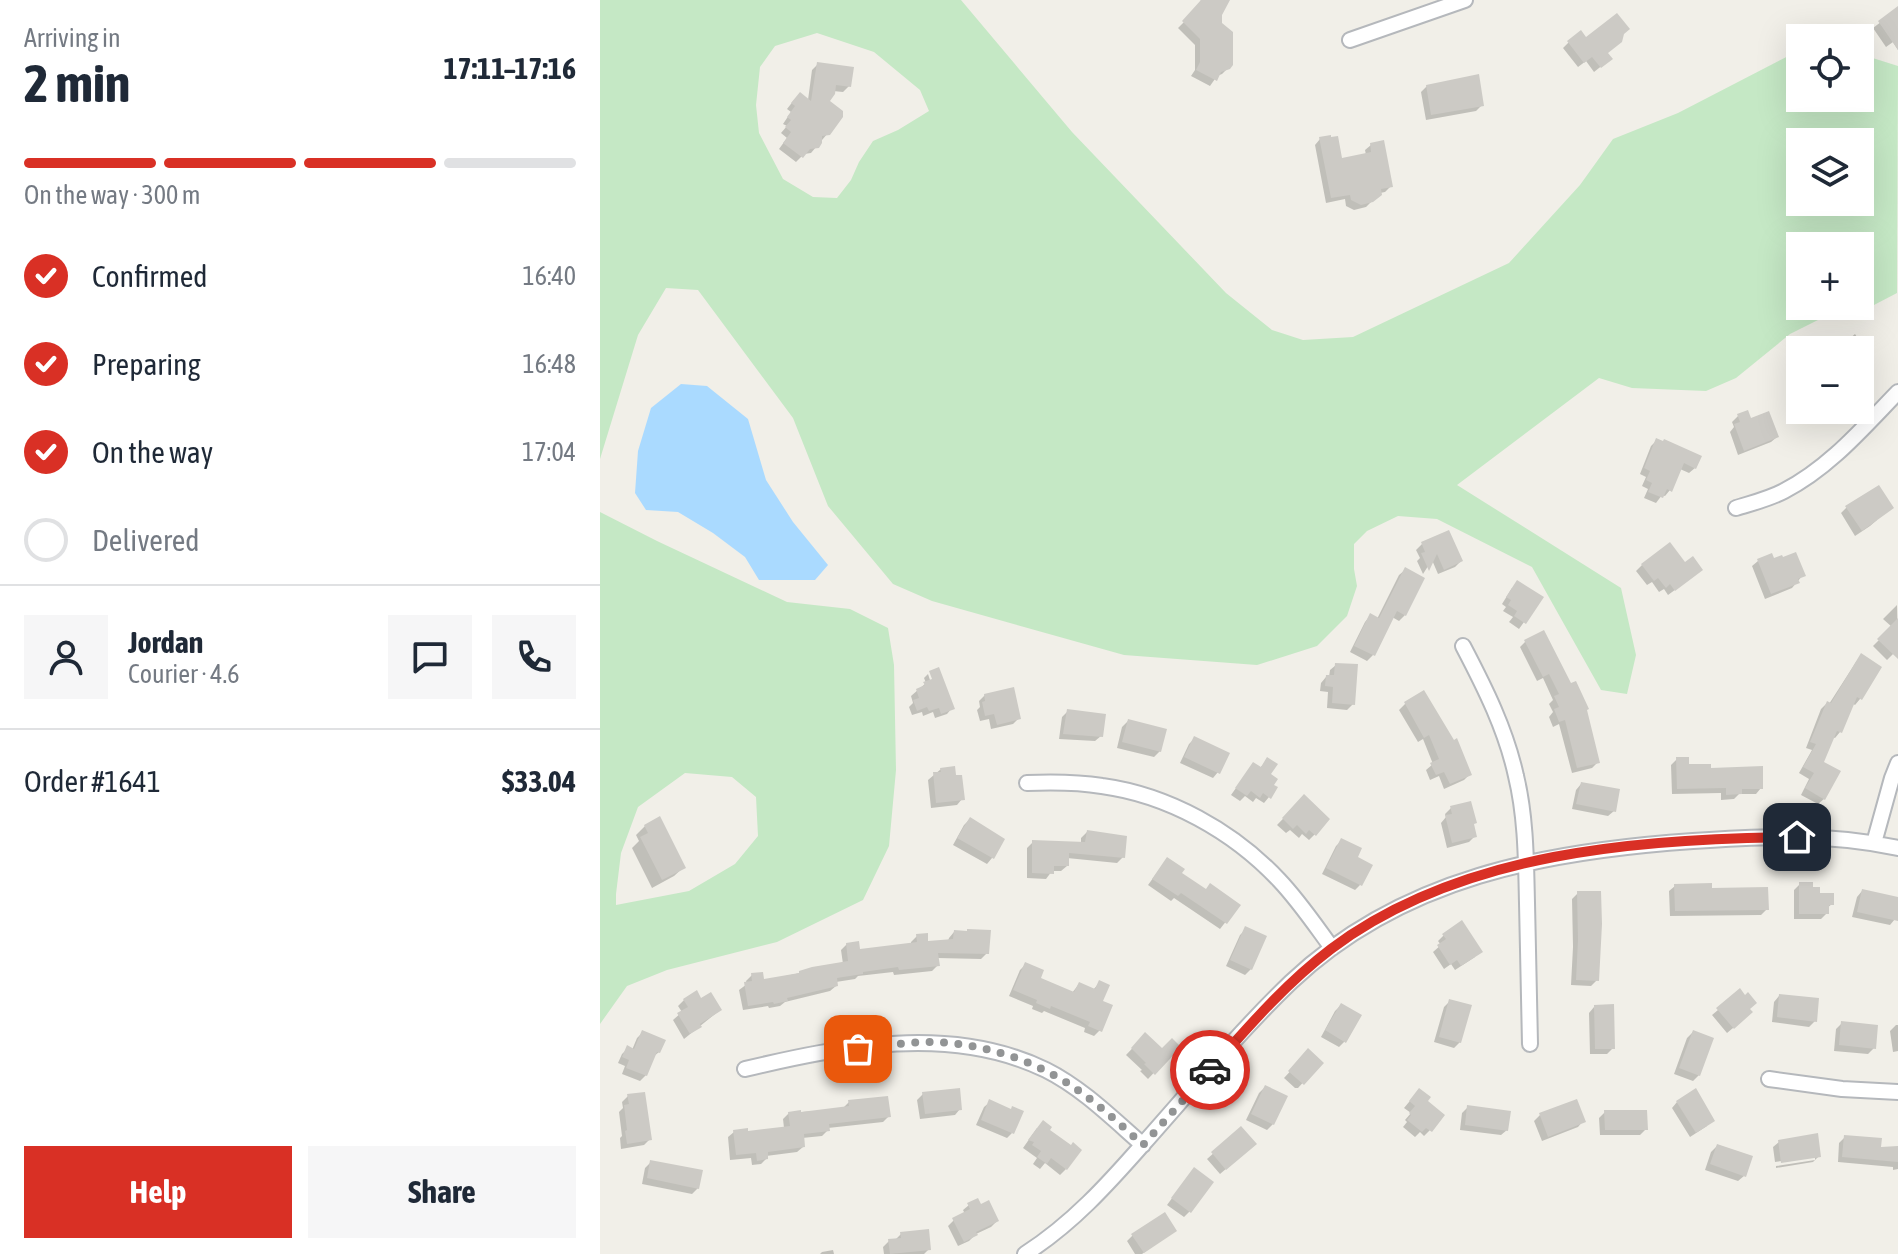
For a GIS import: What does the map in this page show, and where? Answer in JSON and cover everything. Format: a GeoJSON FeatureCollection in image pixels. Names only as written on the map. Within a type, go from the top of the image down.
{"type":"FeatureCollection","features":[{"type":"Feature","properties":{"kind":"street"},"geometry":{"type":"LineString","coordinates":[[1350,40],[1465,0]]}},
{"type":"Feature","properties":{"kind":"street"},"geometry":{"type":"LineString","coordinates":[[1736,508],[1773,496],[1805,479],[1846,445],[1898,392]]}},
{"type":"Feature","properties":{"kind":"street"},"geometry":{"type":"LineString","coordinates":[[1463,646],[1487,693],[1517,777],[1526,862],[1530,1044]]}},
{"type":"Feature","properties":{"kind":"street"},"geometry":{"type":"LineString","coordinates":[[1874,843],[1898,763]]}},
{"type":"Feature","properties":{"kind":"street"},"geometry":{"type":"LineString","coordinates":[[1027,783],[1064,782],[1103,786],[1139,794],[1198,818],[1252,854],[1279,880],[1332,948]]}},
{"type":"Feature","properties":{"kind":"street"},"geometry":{"type":"LineString","coordinates":[[1025,1254],[1058,1231],[1105,1187],[1292,981],[1332,948],[1402,906],[1481,874],[1594,850],[1747,837],[1841,839],[1898,848]]}},
{"type":"Feature","properties":{"kind":"street"},"geometry":{"type":"LineString","coordinates":[[745,1069],[836,1051],[904,1043],[961,1044],[1018,1058],[1047,1070],[1098,1105],[1143,1145]]}},
{"type":"Feature","properties":{"kind":"street"},"geometry":{"type":"LineString","coordinates":[[1769,1079],[1842,1089],[1898,1092]]}},
{"type":"Feature","properties":{"kind":"green space"},"geometry":{"type":"Polygon","coordinates":[[[600,0],[961,0],[1072,132],[1226,293],[1272,330],[1303,340],[1353,337],[1509,263],[1580,185],[1613,139],[1678,113],[1786,57],[1786,112],[1874,112],[1874,58],[1898,66],[1897,293],[1874,305],[1874,232],[1786,232],[1786,320],[1818,320],[1786,336],[1736,378],[1706,391],[1632,388],[1599,378],[1457,485],[1621,588],[1636,655],[1627,694],[1601,690],[1532,567],[1437,519],[1398,516],[1367,531],[1354,544],[1357,586],[1347,616],[1317,646],[1257,665],[1124,655],[932,601],[893,584],[828,506],[793,418],[698,290],[666,288],[638,335],[600,459],[600,0]],[[817,33],[775,46],[760,67],[756,105],[759,133],[783,179],[813,197],[837,198],[873,141],[929,111],[920,90],[874,52],[817,33]]]}},
{"type":"Feature","properties":{"kind":"green space"},"geometry":{"type":"Polygon","coordinates":[[[600,512],[787,602],[850,609],[888,628],[894,665],[896,770],[889,846],[863,900],[777,942],[667,970],[627,986],[600,1024],[600,512]],[[685,773],[638,807],[621,853],[616,905],[689,891],[735,864],[758,836],[756,797],[732,777],[685,773]]]}},
{"type":"Feature","properties":{"kind":"water"},"geometry":{"type":"Polygon","coordinates":[[[681,384],[707,386],[748,419],[766,480],[793,522],[828,565],[815,580],[759,580],[745,557],[713,533],[678,512],[646,510],[635,493],[638,451],[651,408],[681,384]]]}},
{"type":"Feature","properties":{"kind":"building"},"geometry":{"type":"Polygon","coordinates":[[[1201,0],[1230,0],[1222,15],[1222,23],[1233,32],[1233,65],[1221,72],[1217,81],[1196,70],[1200,62],[1200,39],[1182,21],[1201,0]]]}},
{"type":"Feature","properties":{"kind":"building"},"geometry":{"type":"Polygon","coordinates":[[[1898,6],[1898,50],[1878,21],[1898,6]]]}},
{"type":"Feature","properties":{"kind":"building"},"geometry":{"type":"Polygon","coordinates":[[[1617,13],[1630,29],[1624,34],[1622,42],[1608,53],[1613,59],[1601,68],[1592,57],[1584,63],[1567,41],[1581,30],[1586,37],[1617,13]]]}},
{"type":"Feature","properties":{"kind":"building"},"geometry":{"type":"Polygon","coordinates":[[[817,62],[854,67],[851,87],[836,85],[830,101],[843,111],[843,117],[830,135],[822,136],[819,148],[810,149],[803,158],[783,143],[791,132],[785,127],[791,120],[787,117],[795,106],[791,103],[800,92],[811,101],[817,62]]]}},
{"type":"Feature","properties":{"kind":"building"},"geometry":{"type":"Polygon","coordinates":[[[1479,74],[1484,106],[1431,115],[1426,85],[1479,74]]]}},
{"type":"Feature","properties":{"kind":"building"},"geometry":{"type":"Polygon","coordinates":[[[1338,136],[1342,158],[1371,152],[1370,143],[1384,140],[1393,187],[1381,189],[1382,195],[1373,202],[1361,205],[1351,200],[1350,195],[1331,198],[1319,137],[1338,136]]]}},
{"type":"Feature","properties":{"kind":"building"},"geometry":{"type":"Polygon","coordinates":[[[1748,410],[1751,418],[1769,411],[1779,437],[1744,451],[1734,424],[1740,422],[1737,414],[1748,410]]]}},
{"type":"Feature","properties":{"kind":"building"},"geometry":{"type":"Polygon","coordinates":[[[1656,438],[1702,456],[1696,469],[1684,463],[1672,492],[1667,489],[1663,498],[1648,492],[1652,483],[1646,480],[1650,471],[1644,468],[1656,438]]]}},
{"type":"Feature","properties":{"kind":"building"},"geometry":{"type":"Polygon","coordinates":[[[1879,485],[1894,508],[1862,531],[1845,506],[1879,485]]]}},
{"type":"Feature","properties":{"kind":"building"},"geometry":{"type":"Polygon","coordinates":[[[1449,530],[1463,561],[1444,570],[1437,554],[1429,571],[1421,553],[1425,552],[1421,542],[1449,530]]]}},
{"type":"Feature","properties":{"kind":"building"},"geometry":{"type":"Polygon","coordinates":[[[1670,542],[1685,562],[1693,556],[1703,570],[1675,591],[1670,584],[1666,588],[1658,578],[1654,581],[1641,564],[1670,542]]]}},
{"type":"Feature","properties":{"kind":"building"},"geometry":{"type":"Polygon","coordinates":[[[1796,552],[1806,576],[1798,579],[1800,583],[1771,594],[1757,559],[1772,553],[1774,558],[1796,552]]]}},
{"type":"Feature","properties":{"kind":"building"},"geometry":{"type":"Polygon","coordinates":[[[1405,567],[1425,578],[1406,616],[1397,611],[1375,656],[1354,646],[1370,613],[1379,618],[1405,567]]]}},
{"type":"Feature","properties":{"kind":"building"},"geometry":{"type":"Polygon","coordinates":[[[1517,580],[1544,597],[1526,624],[1514,616],[1517,611],[1508,605],[1511,600],[1506,597],[1517,580]]]}},
{"type":"Feature","properties":{"kind":"building"},"geometry":{"type":"Polygon","coordinates":[[[1898,618],[1898,659],[1877,639],[1898,618]]]}},
{"type":"Feature","properties":{"kind":"building"},"geometry":{"type":"Polygon","coordinates":[[[1544,630],[1571,683],[1576,681],[1589,709],[1600,763],[1577,768],[1565,720],[1559,722],[1554,709],[1559,707],[1554,696],[1559,694],[1549,674],[1543,677],[1524,640],[1544,630]]]}},
{"type":"Feature","properties":{"kind":"building"},"geometry":{"type":"Polygon","coordinates":[[[1861,653],[1882,667],[1862,700],[1857,697],[1842,733],[1837,731],[1824,762],[1841,771],[1825,800],[1805,788],[1814,773],[1803,767],[1816,744],[1810,742],[1827,701],[1831,703],[1861,653]]]}},
{"type":"Feature","properties":{"kind":"building"},"geometry":{"type":"Polygon","coordinates":[[[1335,663],[1358,664],[1355,705],[1332,703],[1333,687],[1325,686],[1326,675],[1334,675],[1335,663]]]}},
{"type":"Feature","properties":{"kind":"building"},"geometry":{"type":"Polygon","coordinates":[[[939,667],[955,709],[941,714],[939,708],[929,711],[927,707],[917,711],[913,700],[919,698],[916,689],[932,679],[929,671],[939,667]]]}},
{"type":"Feature","properties":{"kind":"building"},"geometry":{"type":"Polygon","coordinates":[[[1014,687],[1021,719],[997,725],[994,714],[985,716],[984,694],[1014,687]]]}},
{"type":"Feature","properties":{"kind":"building"},"geometry":{"type":"Polygon","coordinates":[[[1424,690],[1454,740],[1457,738],[1472,775],[1450,784],[1444,772],[1436,775],[1430,763],[1439,759],[1429,735],[1424,738],[1404,702],[1424,690]]]}},
{"type":"Feature","properties":{"kind":"building"},"geometry":{"type":"Polygon","coordinates":[[[1067,709],[1106,714],[1103,737],[1063,734],[1067,709]]]}},
{"type":"Feature","properties":{"kind":"building"},"geometry":{"type":"Polygon","coordinates":[[[1128,719],[1167,729],[1161,752],[1122,742],[1128,719]]]}},
{"type":"Feature","properties":{"kind":"building"},"geometry":{"type":"Polygon","coordinates":[[[1194,736],[1230,753],[1220,774],[1184,757],[1194,736]]]}},
{"type":"Feature","properties":{"kind":"building"},"geometry":{"type":"Polygon","coordinates":[[[1267,757],[1278,764],[1271,774],[1278,779],[1274,785],[1278,787],[1271,799],[1263,793],[1260,798],[1251,791],[1247,796],[1235,788],[1253,762],[1261,767],[1267,757]]]}},
{"type":"Feature","properties":{"kind":"building"},"geometry":{"type":"Polygon","coordinates":[[[1676,757],[1689,757],[1689,764],[1711,764],[1711,768],[1763,766],[1763,789],[1742,789],[1742,794],[1726,795],[1726,788],[1677,789],[1676,757]]]}},
{"type":"Feature","properties":{"kind":"building"},"geometry":{"type":"Polygon","coordinates":[[[955,766],[956,775],[962,775],[965,800],[936,803],[933,772],[955,766]]]}},
{"type":"Feature","properties":{"kind":"building"},"geometry":{"type":"Polygon","coordinates":[[[1581,782],[1620,789],[1616,812],[1576,804],[1581,782]]]}},
{"type":"Feature","properties":{"kind":"building"},"geometry":{"type":"Polygon","coordinates":[[[1304,794],[1330,819],[1316,836],[1309,830],[1306,834],[1297,825],[1293,829],[1282,818],[1304,794]]]}},
{"type":"Feature","properties":{"kind":"building"},"geometry":{"type":"Polygon","coordinates":[[[1471,801],[1477,837],[1452,843],[1445,815],[1452,814],[1450,806],[1471,801]]]}},
{"type":"Feature","properties":{"kind":"building"},"geometry":{"type":"Polygon","coordinates":[[[660,816],[686,868],[662,880],[640,837],[648,833],[644,825],[660,816]]]}},
{"type":"Feature","properties":{"kind":"building"},"geometry":{"type":"Polygon","coordinates":[[[970,817],[1005,839],[994,859],[957,838],[970,817]]]}},
{"type":"Feature","properties":{"kind":"building"},"geometry":{"type":"Polygon","coordinates":[[[1087,830],[1127,836],[1125,858],[1069,853],[1069,866],[1054,866],[1054,874],[1032,873],[1032,840],[1085,842],[1087,830]]]}},
{"type":"Feature","properties":{"kind":"building"},"geometry":{"type":"Polygon","coordinates":[[[1341,838],[1362,848],[1358,857],[1373,865],[1362,886],[1326,868],[1341,838]]]}},
{"type":"Feature","properties":{"kind":"building"},"geometry":{"type":"Polygon","coordinates":[[[1167,857],[1185,869],[1182,873],[1206,889],[1210,883],[1241,905],[1227,924],[1181,893],[1178,896],[1152,879],[1167,857]]]}},
{"type":"Feature","properties":{"kind":"building"},"geometry":{"type":"Polygon","coordinates":[[[1799,882],[1813,882],[1813,887],[1820,887],[1820,893],[1834,893],[1834,905],[1829,905],[1829,914],[1799,914],[1799,882]]]}},
{"type":"Feature","properties":{"kind":"building"},"geometry":{"type":"Polygon","coordinates":[[[1712,883],[1712,888],[1768,887],[1769,910],[1675,911],[1674,884],[1712,883]]]}},
{"type":"Feature","properties":{"kind":"building"},"geometry":{"type":"Polygon","coordinates":[[[1862,889],[1898,897],[1898,921],[1857,912],[1862,889]]]}},
{"type":"Feature","properties":{"kind":"building"},"geometry":{"type":"Polygon","coordinates":[[[1577,891],[1601,891],[1599,981],[1576,980],[1577,891]]]}},
{"type":"Feature","properties":{"kind":"building"},"geometry":{"type":"Polygon","coordinates":[[[1462,920],[1483,952],[1461,966],[1457,960],[1450,965],[1437,945],[1446,939],[1442,934],[1462,920]]]}},
{"type":"Feature","properties":{"kind":"building"},"geometry":{"type":"Polygon","coordinates":[[[1245,926],[1267,936],[1252,970],[1230,960],[1245,926]]]}},
{"type":"Feature","properties":{"kind":"building"},"geometry":{"type":"Polygon","coordinates":[[[954,930],[991,930],[989,954],[938,953],[940,966],[863,972],[837,978],[838,986],[787,998],[788,1001],[748,1006],[744,982],[752,981],[751,973],[763,972],[764,979],[848,961],[846,943],[859,941],[860,949],[917,942],[916,934],[928,933],[928,941],[953,939],[954,930]]]}},
{"type":"Feature","properties":{"kind":"building"},"geometry":{"type":"Polygon","coordinates":[[[1025,962],[1044,970],[1041,978],[1074,992],[1079,982],[1095,989],[1099,980],[1110,985],[1103,1001],[1113,1005],[1102,1032],[1088,1026],[1090,1022],[1051,1006],[1050,1009],[1013,990],[1025,962]]]}},
{"type":"Feature","properties":{"kind":"building"},"geometry":{"type":"Polygon","coordinates":[[[1740,988],[1757,1003],[1750,1009],[1753,1012],[1734,1029],[1716,1008],[1740,988]]]}},
{"type":"Feature","properties":{"kind":"building"},"geometry":{"type":"Polygon","coordinates":[[[697,990],[701,998],[711,992],[722,1010],[690,1034],[677,1013],[688,1007],[683,999],[697,990]]]}},
{"type":"Feature","properties":{"kind":"building"},"geometry":{"type":"Polygon","coordinates":[[[1779,994],[1819,998],[1817,1022],[1777,1017],[1779,994]]]}},
{"type":"Feature","properties":{"kind":"building"},"geometry":{"type":"Polygon","coordinates":[[[1449,999],[1472,1005],[1461,1043],[1439,1037],[1449,999]]]}},
{"type":"Feature","properties":{"kind":"building"},"geometry":{"type":"Polygon","coordinates":[[[1341,1003],[1362,1015],[1346,1043],[1325,1030],[1341,1003]]]}},
{"type":"Feature","properties":{"kind":"building"},"geometry":{"type":"Polygon","coordinates":[[[1614,1004],[1615,1049],[1595,1049],[1594,1005],[1614,1004]]]}},
{"type":"Feature","properties":{"kind":"building"},"geometry":{"type":"Polygon","coordinates":[[[1841,1021],[1878,1025],[1876,1049],[1839,1045],[1841,1021]]]}},
{"type":"Feature","properties":{"kind":"building"},"geometry":{"type":"Polygon","coordinates":[[[642,1030],[666,1040],[647,1076],[626,1068],[629,1060],[622,1057],[627,1045],[634,1049],[642,1030]]]}},
{"type":"Feature","properties":{"kind":"building"},"geometry":{"type":"Polygon","coordinates":[[[1693,1030],[1714,1038],[1700,1076],[1679,1068],[1693,1030]]]}},
{"type":"Feature","properties":{"kind":"building"},"geometry":{"type":"Polygon","coordinates":[[[1145,1032],[1162,1048],[1172,1038],[1181,1047],[1155,1075],[1131,1048],[1145,1032]]]}},
{"type":"Feature","properties":{"kind":"building"},"geometry":{"type":"Polygon","coordinates":[[[1308,1048],[1324,1063],[1304,1085],[1288,1071],[1308,1048]]]}},
{"type":"Feature","properties":{"kind":"building"},"geometry":{"type":"Polygon","coordinates":[[[1265,1085],[1288,1096],[1274,1125],[1251,1114],[1265,1085]]]}},
{"type":"Feature","properties":{"kind":"building"},"geometry":{"type":"Polygon","coordinates":[[[960,1088],[962,1110],[925,1114],[922,1092],[960,1088]]]}},
{"type":"Feature","properties":{"kind":"building"},"geometry":{"type":"Polygon","coordinates":[[[1419,1088],[1431,1097],[1428,1101],[1445,1115],[1432,1132],[1426,1128],[1422,1132],[1407,1120],[1415,1106],[1409,1101],[1419,1088]]]}},
{"type":"Feature","properties":{"kind":"building"},"geometry":{"type":"Polygon","coordinates":[[[1696,1088],[1715,1121],[1696,1133],[1676,1101],[1696,1088]]]}},
{"type":"Feature","properties":{"kind":"building"},"geometry":{"type":"Polygon","coordinates":[[[645,1092],[652,1140],[627,1144],[624,1105],[629,1104],[627,1094],[645,1092]]]}},
{"type":"Feature","properties":{"kind":"building"},"geometry":{"type":"Polygon","coordinates":[[[888,1096],[891,1117],[829,1124],[830,1131],[804,1134],[805,1147],[768,1152],[768,1159],[757,1161],[756,1153],[736,1155],[733,1130],[790,1126],[788,1112],[849,1106],[848,1100],[888,1096]]]}},
{"type":"Feature","properties":{"kind":"building"},"geometry":{"type":"Polygon","coordinates":[[[989,1099],[1024,1111],[1014,1134],[981,1120],[989,1099]]]}},
{"type":"Feature","properties":{"kind":"building"},"geometry":{"type":"Polygon","coordinates":[[[1577,1099],[1586,1122],[1548,1137],[1539,1113],[1577,1099]]]}},
{"type":"Feature","properties":{"kind":"building"},"geometry":{"type":"Polygon","coordinates":[[[1467,1105],[1511,1111],[1508,1131],[1465,1125],[1467,1105]]]}},
{"type":"Feature","properties":{"kind":"building"},"geometry":{"type":"Polygon","coordinates":[[[1604,1110],[1647,1110],[1648,1130],[1605,1130],[1604,1110]]]}},
{"type":"Feature","properties":{"kind":"building"},"geometry":{"type":"Polygon","coordinates":[[[1043,1120],[1052,1127],[1050,1130],[1082,1150],[1067,1170],[1051,1158],[1047,1164],[1037,1157],[1041,1151],[1028,1140],[1043,1120]]]}},
{"type":"Feature","properties":{"kind":"building"},"geometry":{"type":"Polygon","coordinates":[[[1241,1126],[1257,1144],[1226,1170],[1211,1152],[1241,1126]]]}},
{"type":"Feature","properties":{"kind":"building"},"geometry":{"type":"Polygon","coordinates":[[[1818,1133],[1821,1157],[1781,1163],[1778,1140],[1818,1133]]]}},
{"type":"Feature","properties":{"kind":"building"},"geometry":{"type":"Polygon","coordinates":[[[1844,1135],[1882,1138],[1881,1147],[1898,1146],[1898,1162],[1842,1157],[1844,1135]]]}},
{"type":"Feature","properties":{"kind":"building"},"geometry":{"type":"Polygon","coordinates":[[[1717,1144],[1753,1156],[1746,1177],[1710,1164],[1717,1144]]]}},
{"type":"Feature","properties":{"kind":"building"},"geometry":{"type":"Polygon","coordinates":[[[650,1160],[703,1170],[699,1189],[647,1178],[650,1160]]]}},
{"type":"Feature","properties":{"kind":"building"},"geometry":{"type":"Polygon","coordinates":[[[1194,1167],[1214,1182],[1191,1213],[1171,1198],[1194,1167]]]}},
{"type":"Feature","properties":{"kind":"building"},"geometry":{"type":"Polygon","coordinates":[[[978,1198],[981,1204],[989,1200],[999,1221],[976,1232],[978,1235],[964,1242],[952,1218],[970,1209],[967,1203],[978,1198]]]}},
{"type":"Feature","properties":{"kind":"building"},"geometry":{"type":"Polygon","coordinates":[[[1165,1212],[1177,1231],[1144,1253],[1131,1234],[1165,1212]]]}},
{"type":"Feature","properties":{"kind":"building"},"geometry":{"type":"Polygon","coordinates":[[[929,1229],[931,1250],[890,1254],[888,1239],[901,1238],[900,1232],[929,1229]]]}},
{"type":"Feature","properties":{"kind":"way so far"},"geometry":{"type":"LineString","coordinates":[[858,1049],[933,1042],[961,1044],[1018,1058],[1047,1070],[1073,1086],[1143,1145],[1210,1070]]}},
{"type":"Feature","properties":{"kind":"route"},"geometry":{"type":"LineString","coordinates":[[1210,1070],[1292,981],[1332,948],[1402,906],[1443,889],[1481,874],[1526,862],[1594,850],[1747,837],[1797,837]]}}]}
